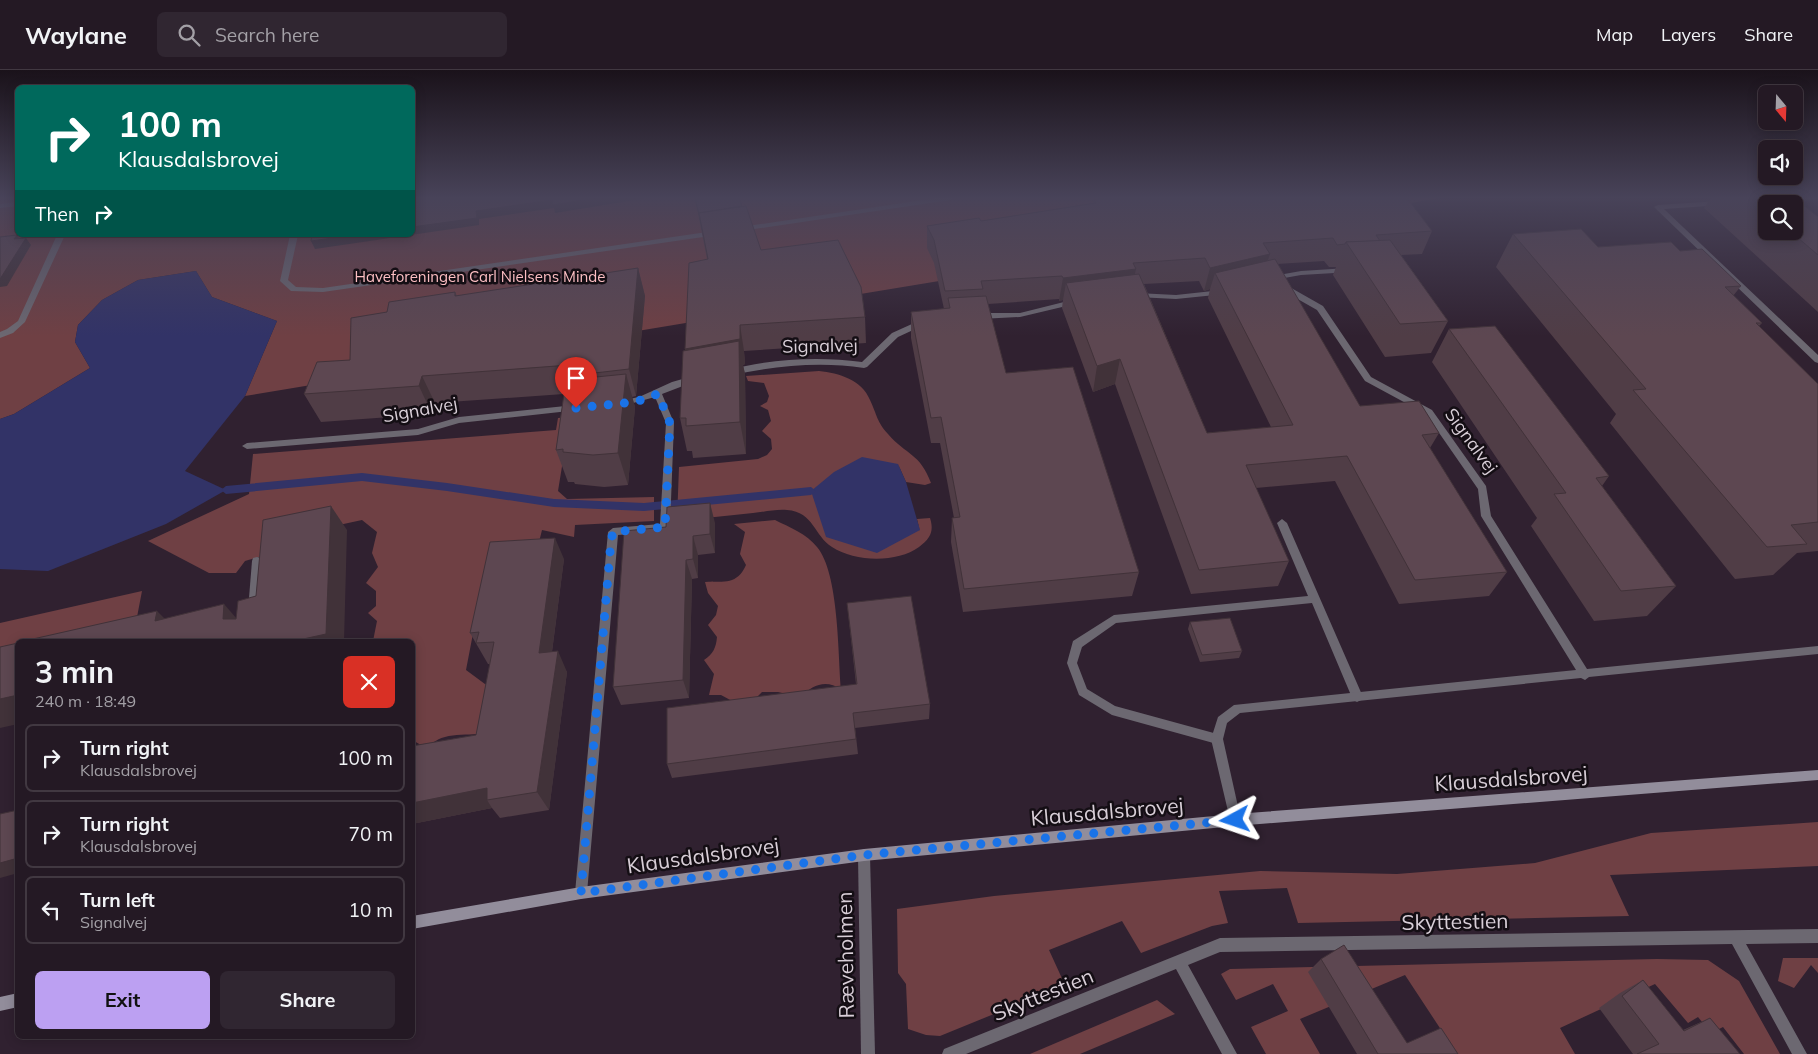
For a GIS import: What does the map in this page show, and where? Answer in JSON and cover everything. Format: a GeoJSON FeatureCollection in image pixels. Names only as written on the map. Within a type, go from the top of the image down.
{"type":"FeatureCollection","features":[{"type":"Feature","properties":{"kind":"street"},"geometry":{"type":"LineString","coordinates":[[0,335],[21,322],[58,244]]}},
{"type":"Feature","properties":{"kind":"street"},"geometry":{"type":"LineString","coordinates":[[292,244],[284,281],[294,289],[323,290],[637,244]]}},
{"type":"Feature","properties":{"kind":"street"},"geometry":{"type":"LineString","coordinates":[[1697,244],[1818,360]]}},
{"type":"Feature","properties":{"kind":"street","name":"Signalvej"},"geometry":{"type":"LineString","coordinates":[[1357,270],[1301,274],[1265,280],[1320,308],[1368,379],[1429,412],[1483,488],[1486,516],[1585,675]]}},
{"type":"Feature","properties":{"kind":"street"},"geometry":{"type":"LineString","coordinates":[[1124,295],[1176,297],[1231,289]]}},
{"type":"Feature","properties":{"kind":"street"},"geometry":{"type":"LineString","coordinates":[[973,317],[1020,316],[1066,303],[1086,300]]}},
{"type":"Feature","properties":{"kind":"street","name":"Signalvej"},"geometry":{"type":"LineString","coordinates":[[720,374],[767,365],[836,360],[864,365],[895,335],[920,322],[937,320]]}},
{"type":"Feature","properties":{"kind":"street"},"geometry":{"type":"LineString","coordinates":[[616,404],[635,402],[658,394],[682,381],[700,378]]}},
{"type":"Feature","properties":{"kind":"street"},"geometry":{"type":"LineString","coordinates":[[581,893],[613,532],[665,524],[670,423],[658,394]]}},
{"type":"Feature","properties":{"kind":"street","name":"Signalvej"},"geometry":{"type":"LineString","coordinates":[[247,446],[418,432],[459,420],[586,407]]}},
{"type":"Feature","properties":{"kind":"street"},"geometry":{"type":"LineString","coordinates":[[1282,523],[1358,697]]}},
{"type":"Feature","properties":{"kind":"street"},"geometry":{"type":"LineString","coordinates":[[252,623],[257,561]]}},
{"type":"Feature","properties":{"kind":"street"},"geometry":{"type":"LineString","coordinates":[[1217,739],[1112,710],[1084,692],[1072,663],[1077,644],[1114,619],[1314,599]]}},
{"type":"Feature","properties":{"kind":"street"},"geometry":{"type":"LineString","coordinates":[[1235,820],[1217,739],[1222,720],[1238,708],[1585,675],[1818,650]]}},
{"type":"Feature","properties":{"kind":"street","name":"Klausdalsbrovej"},"geometry":{"type":"LineString","coordinates":[[415,922],[581,893],[864,855],[1235,820],[1818,775]]}},
{"type":"Feature","properties":{"kind":"street","name":"Ræveholmen"},"geometry":{"type":"LineString","coordinates":[[864,855],[868,1054]]}},
{"type":"Feature","properties":{"kind":"street","name":"Skyttestien"},"geometry":{"type":"LineString","coordinates":[[949,1054],[1220,944],[1736,939],[1818,936]]}},
{"type":"Feature","properties":{"kind":"street"},"geometry":{"type":"LineString","coordinates":[[1736,939],[1800,1054]]}},
{"type":"Feature","properties":{"kind":"street"},"geometry":{"type":"LineString","coordinates":[[1179,962],[1230,1054]]}},
{"type":"Feature","properties":{"kind":"street"},"geometry":{"type":"LineString","coordinates":[[0,1004],[15,1001]]}},
{"type":"Feature","properties":{"kind":"green space","name":"Haveforeningen Carl Nielsens Minde"},"geometry":{"type":"Polygon","coordinates":[[[0,244],[1163,244],[245,396],[277,321],[212,297],[196,271],[138,280],[102,300],[78,325],[75,342],[90,368],[14,414],[0,419],[0,244]]]}},
{"type":"Feature","properties":{"kind":"green space"},"geometry":{"type":"Polygon","coordinates":[[[819,371],[842,376],[861,387],[870,400],[884,430],[917,460],[927,473],[931,483],[925,485],[906,482],[898,464],[920,531],[917,519],[930,518],[932,527],[926,540],[910,552],[899,556],[876,559],[852,556],[841,552],[826,542],[803,515],[787,510],[677,520],[679,467],[758,459],[767,455],[772,449],[771,439],[762,431],[771,421],[768,410],[760,406],[767,402],[769,396],[764,383],[748,381],[746,376],[819,371]]]}},
{"type":"Feature","properties":{"kind":"green space"},"geometry":{"type":"Polygon","coordinates":[[[570,417],[558,491],[567,499],[654,497],[654,521],[575,525],[574,537],[542,530],[539,542],[489,550],[466,670],[489,687],[477,734],[449,736],[427,746],[415,741],[415,639],[373,639],[377,621],[368,613],[376,606],[376,591],[366,583],[378,567],[372,553],[377,532],[362,520],[270,540],[269,554],[245,561],[236,573],[209,573],[148,541],[249,494],[253,454],[556,430],[558,418],[570,417]]]}},
{"type":"Feature","properties":{"kind":"green space"},"geometry":{"type":"Polygon","coordinates":[[[775,520],[808,538],[817,547],[824,559],[830,575],[836,615],[841,689],[830,684],[824,684],[810,689],[800,697],[778,692],[762,692],[752,702],[734,702],[721,695],[709,695],[714,674],[704,660],[712,653],[716,644],[717,637],[708,625],[716,615],[718,606],[708,593],[705,582],[730,581],[739,576],[746,565],[740,554],[745,532],[734,524],[775,520]]]}},
{"type":"Feature","properties":{"kind":"green space"},"geometry":{"type":"Polygon","coordinates":[[[142,591],[133,638],[15,639],[15,665],[0,669],[0,623],[142,591]]]}},
{"type":"Feature","properties":{"kind":"green space"},"geometry":{"type":"Polygon","coordinates":[[[1818,822],[1818,866],[1610,875],[1629,916],[1298,923],[1287,888],[1219,891],[1228,923],[1212,926],[1141,953],[1122,921],[1049,950],[1065,985],[940,1036],[926,1035],[908,1029],[906,984],[898,973],[897,909],[994,896],[1260,871],[1397,874],[1535,863],[1651,833],[1818,822]]]}},
{"type":"Feature","properties":{"kind":"green space"},"geometry":{"type":"Polygon","coordinates":[[[1783,958],[1818,958],[1818,973],[1811,965],[1794,988],[1778,981],[1783,958]]]}},
{"type":"Feature","properties":{"kind":"green space"},"geometry":{"type":"Polygon","coordinates":[[[1657,959],[1708,960],[1739,981],[1780,1054],[1744,1054],[1723,1027],[1711,1033],[1698,1017],[1688,1023],[1655,984],[1560,1028],[1575,1054],[1457,1054],[1405,975],[1300,1019],[1320,1054],[1266,1054],[1251,1027],[1288,1011],[1273,984],[1236,1000],[1221,974],[1230,969],[1657,959]]]}},
{"type":"Feature","properties":{"kind":"green space"},"geometry":{"type":"Polygon","coordinates":[[[1157,1000],[1175,1014],[1080,1054],[1030,1054],[1157,1000]]]}},
{"type":"Feature","properties":{"kind":"shaded area"},"geometry":{"type":"Polygon","coordinates":[[[196,271],[212,297],[277,321],[245,396],[185,471],[226,490],[166,524],[48,571],[0,569],[0,419],[14,414],[90,368],[75,342],[78,325],[102,300],[138,280],[196,271]]]}},
{"type":"Feature","properties":{"kind":"shaded area"},"geometry":{"type":"Polygon","coordinates":[[[862,457],[898,464],[906,482],[920,530],[877,553],[826,537],[811,491],[834,472],[862,457]]]}},
{"type":"Feature","properties":{"kind":"building"},"geometry":{"type":"Polygon","coordinates":[[[0,244],[22,244],[0,279],[0,244]]]}},
{"type":"Feature","properties":{"kind":"building"},"geometry":{"type":"Polygon","coordinates":[[[705,244],[759,244],[761,250],[808,244],[840,244],[861,287],[865,317],[740,325],[740,339],[685,349],[689,263],[708,259],[705,244]]]}},
{"type":"Feature","properties":{"kind":"building"},"geometry":{"type":"Polygon","coordinates":[[[935,244],[1264,244],[1270,254],[1210,268],[1205,258],[1133,263],[1136,269],[1063,278],[1062,276],[981,281],[983,289],[945,291],[935,244]]]}},
{"type":"Feature","properties":{"kind":"building"},"geometry":{"type":"Polygon","coordinates":[[[1347,244],[1393,244],[1448,321],[1400,324],[1347,244]]]}},
{"type":"Feature","properties":{"kind":"building"},"geometry":{"type":"Polygon","coordinates":[[[1522,244],[1595,244],[1598,247],[1673,244],[1680,251],[1702,249],[1741,286],[1725,287],[1762,323],[1756,323],[1818,384],[1818,522],[1791,525],[1807,544],[1767,547],[1633,390],[1646,389],[1522,244]]]}},
{"type":"Feature","properties":{"kind":"building"},"geometry":{"type":"Polygon","coordinates":[[[1805,244],[1818,244],[1818,255],[1805,244]]]}},
{"type":"Feature","properties":{"kind":"building"},"geometry":{"type":"Polygon","coordinates":[[[1275,259],[1360,406],[1419,401],[1439,433],[1422,435],[1507,572],[1415,580],[1347,456],[1246,465],[1289,561],[1199,570],[1120,359],[1097,366],[1066,283],[1139,274],[1207,433],[1293,425],[1215,273],[1275,259]]]}},
{"type":"Feature","properties":{"kind":"building"},"geometry":{"type":"Polygon","coordinates":[[[638,268],[629,369],[569,376],[570,365],[422,376],[419,386],[304,394],[317,362],[350,360],[351,318],[387,312],[389,302],[455,292],[455,296],[638,268]]]}},
{"type":"Feature","properties":{"kind":"building"},"geometry":{"type":"Polygon","coordinates":[[[986,296],[1006,373],[1073,367],[1139,572],[964,589],[952,518],[960,517],[941,417],[931,418],[911,312],[950,308],[948,298],[986,296]]]}},
{"type":"Feature","properties":{"kind":"building"},"geometry":{"type":"Polygon","coordinates":[[[1495,326],[1609,476],[1596,478],[1676,586],[1621,591],[1554,494],[1566,493],[1449,329],[1495,326]]]}},
{"type":"Feature","properties":{"kind":"building"},"geometry":{"type":"Polygon","coordinates":[[[739,341],[740,422],[686,426],[686,418],[680,418],[683,351],[739,341]]]}},
{"type":"Feature","properties":{"kind":"building"},"geometry":{"type":"Polygon","coordinates":[[[626,374],[618,453],[593,455],[563,452],[563,449],[556,450],[566,380],[626,374]]]}},
{"type":"Feature","properties":{"kind":"building"},"geometry":{"type":"Polygon","coordinates":[[[710,503],[710,534],[693,536],[693,559],[686,560],[683,680],[613,687],[624,531],[666,527],[667,507],[710,503]]]}},
{"type":"Feature","properties":{"kind":"building"},"geometry":{"type":"Polygon","coordinates":[[[331,506],[326,634],[303,639],[33,639],[157,611],[155,621],[224,604],[223,619],[236,619],[238,601],[256,596],[263,520],[331,506]]]}},
{"type":"Feature","properties":{"kind":"building"},"geometry":{"type":"Polygon","coordinates":[[[555,538],[539,653],[558,651],[537,792],[487,800],[487,788],[415,802],[415,745],[476,735],[494,642],[476,643],[479,632],[470,633],[490,542],[555,538]]]}},
{"type":"Feature","properties":{"kind":"building"},"geometry":{"type":"Polygon","coordinates":[[[911,596],[930,704],[853,713],[856,739],[667,764],[667,708],[857,684],[847,603],[911,596]]]}},
{"type":"Feature","properties":{"kind":"building"},"geometry":{"type":"Polygon","coordinates":[[[1230,618],[1242,651],[1202,655],[1190,622],[1230,618]]]}},
{"type":"Feature","properties":{"kind":"building"},"geometry":{"type":"Polygon","coordinates":[[[15,644],[15,696],[0,699],[0,647],[15,644]]]}},
{"type":"Feature","properties":{"kind":"building"},"geometry":{"type":"Polygon","coordinates":[[[15,811],[15,859],[0,863],[0,814],[15,811]]]}},
{"type":"Feature","properties":{"kind":"building"},"geometry":{"type":"Polygon","coordinates":[[[1344,945],[1407,1043],[1441,1028],[1458,1054],[1378,1054],[1321,959],[1344,945]]]}},
{"type":"Feature","properties":{"kind":"building"},"geometry":{"type":"Polygon","coordinates":[[[1643,980],[1684,1031],[1710,1018],[1740,1054],[1637,1054],[1659,1044],[1622,996],[1643,980]]]}},
{"type":"Feature","properties":{"kind":"waterway"},"geometry":{"type":"LineString","coordinates":[[226,490],[362,477],[554,503],[644,507],[811,491]]}},
{"type":"Feature","properties":{"kind":"route"},"geometry":{"type":"LineString","coordinates":[[576,408],[635,402],[658,394],[670,423],[665,527],[613,532],[611,541],[581,893],[864,855],[1235,820]]}}]}
